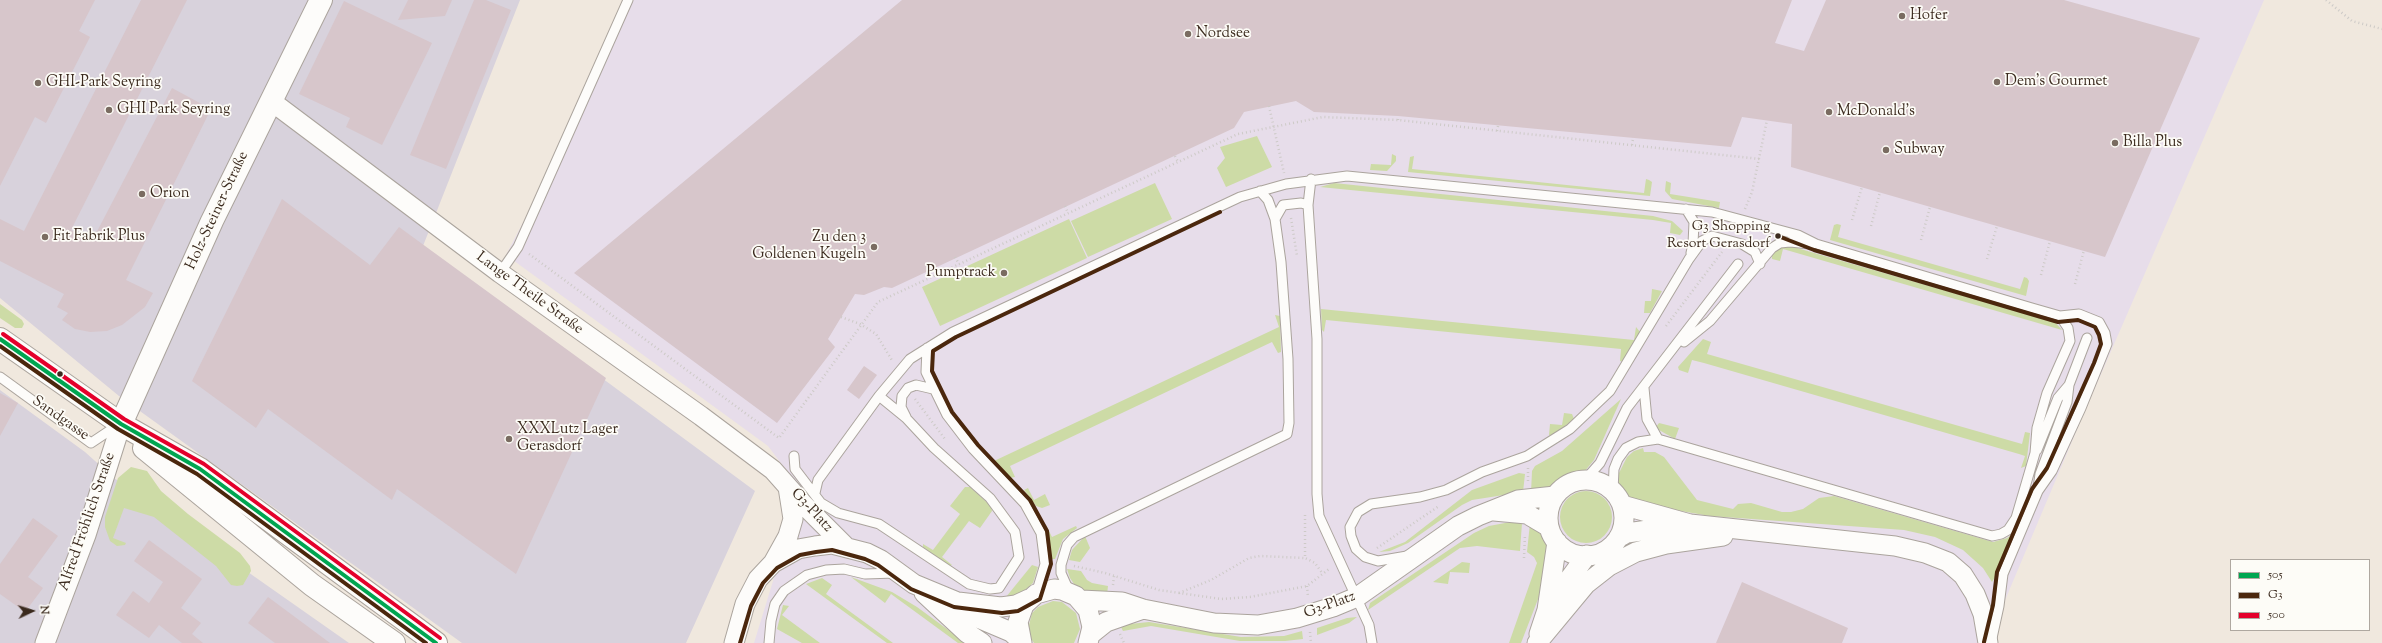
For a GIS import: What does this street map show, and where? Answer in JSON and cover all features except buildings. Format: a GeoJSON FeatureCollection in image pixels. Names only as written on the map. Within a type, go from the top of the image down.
{"type":"FeatureCollection","features":[{"type":"Feature","properties":{"kind":"main road","name":"Holz-Steiner-Straße"},"geometry":{"type":"LineString","coordinates":[[121,424],[212,221],[321,0]]}},
{"type":"Feature","properties":{"kind":"main road"},"geometry":{"type":"LineString","coordinates":[[0,339],[121,424],[200,470],[436,643]]}},
{"type":"Feature","properties":{"kind":"main road"},"geometry":{"type":"LineString","coordinates":[[121,424],[148,453],[232,517],[312,585],[394,643]]}},
{"type":"Feature","properties":{"kind":"street","name":"Lange Theile Straße"},"geometry":{"type":"LineString","coordinates":[[271,101],[500,273],[702,416],[774,470],[788,486]]}},
{"type":"Feature","properties":{"kind":"street","name":"Alfred Fröhlich Straße"},"geometry":{"type":"LineString","coordinates":[[45,643],[86,535],[121,424]]}},
{"type":"Feature","properties":{"kind":"street"},"geometry":{"type":"LineString","coordinates":[[1536,643],[1547,610],[1553,534],[1550,506],[1555,496],[1566,486],[1586,480],[1603,484],[1617,498],[1690,524],[1895,546],[1925,553],[1948,562],[1963,575],[1974,594],[1983,614],[1989,643]]}},
{"type":"Feature","properties":{"kind":"street","name":"G3-Platz"},"geometry":{"type":"LineString","coordinates":[[788,486],[804,505],[845,546]]}},
{"type":"Feature","properties":{"kind":"street","name":"G3-Platz"},"geometry":{"type":"LineString","coordinates":[[773,563],[788,536],[793,519],[788,486]]}},
{"type":"Feature","properties":{"kind":"street","name":"G3-Platz"},"geometry":{"type":"LineString","coordinates":[[955,601],[1001,606],[1016,605],[1054,589],[1075,596],[1122,602],[1143,609],[1214,623],[1258,624],[1309,615],[1356,597],[1386,579],[1458,526],[1478,516],[1494,511],[1518,500],[1555,496]]}},
{"type":"Feature","properties":{"kind":"street"},"geometry":{"type":"LineString","coordinates":[[1617,498],[1624,522],[1618,538]]}},
{"type":"Feature","properties":{"kind":"street","name":"G3-Platz"},"geometry":{"type":"LineString","coordinates":[[1494,511],[1527,514],[1553,534]]}},
{"type":"Feature","properties":{"kind":"street"},"geometry":{"type":"LineString","coordinates":[[1553,534],[1574,553],[1587,555],[1604,550],[1618,538],[1627,533],[1690,524]]}},
{"type":"Feature","properties":{"kind":"street"},"geometry":{"type":"LineString","coordinates":[[1536,643],[1586,584],[1609,566],[1636,552],[1666,544],[1754,531]]}},
{"type":"Feature","properties":{"kind":"street","name":"G3-Platz"},"geometry":{"type":"LineString","coordinates":[[773,563],[798,549],[832,544],[845,546],[866,553],[907,578],[955,601],[978,618],[1011,632],[1021,642]]}},
{"type":"Feature","properties":{"kind":"street"},"geometry":{"type":"LineString","coordinates":[[1547,610],[1587,555]]}},
{"type":"Feature","properties":{"kind":"street"},"geometry":{"type":"LineString","coordinates":[[734,643],[745,604],[758,579],[773,563]]}},
{"type":"Feature","properties":{"kind":"street"},"geometry":{"type":"LineString","coordinates":[[907,578],[967,633],[982,643]]}},
{"type":"Feature","properties":{"kind":"street"},"geometry":{"type":"LineString","coordinates":[[1075,596],[1088,610],[1092,620],[1090,638]]}},
{"type":"Feature","properties":{"kind":"street","name":"G3-Platz"},"geometry":{"type":"LineString","coordinates":[[1021,642],[1018,622],[1021,611],[1033,597]]}},
{"type":"Feature","properties":{"kind":"street"},"geometry":{"type":"LineString","coordinates":[[1090,638],[1106,622],[1143,609]]}},
{"type":"Feature","properties":{"kind":"lane"},"geometry":{"type":"LineString","coordinates":[[500,273],[518,247],[628,0]]}},
{"type":"Feature","properties":{"kind":"lane"},"geometry":{"type":"LineString","coordinates":[[815,493],[818,480],[879,396],[910,359],[954,332],[1240,197],[1311,179],[1347,176],[1712,212],[1780,230],[1816,244],[2060,316],[2079,314],[2099,322],[2105,333],[2107,344],[2078,415],[2052,471],[2038,491],[2003,574],[1999,606],[1989,643]]}},
{"type":"Feature","properties":{"kind":"lane"},"geometry":{"type":"LineString","coordinates":[[1311,179],[1308,205],[1317,339],[1317,494],[1319,516],[1369,625],[1372,643]]}},
{"type":"Feature","properties":{"kind":"lane"},"geometry":{"type":"LineString","coordinates":[[1075,596],[1065,584],[1061,565],[1067,545],[1074,537],[1287,434],[1289,424],[1288,359],[1281,262],[1274,219],[1268,200],[1260,191]]}},
{"type":"Feature","properties":{"kind":"lane"},"geometry":{"type":"LineString","coordinates":[[1274,219],[1282,205],[1301,203],[1308,205]]}},
{"type":"Feature","properties":{"kind":"lane"},"geometry":{"type":"LineString","coordinates":[[1686,209],[1694,222],[1693,244],[1689,259]]}},
{"type":"Feature","properties":{"kind":"lane"},"geometry":{"type":"LineString","coordinates":[[1417,555],[1378,561],[1365,557],[1352,543],[1350,527],[1353,519],[1364,507],[1371,504],[1420,497],[1446,490],[1482,472],[1527,456],[1570,429],[1610,391],[1689,259],[1702,241],[1712,236],[1742,244],[1755,252],[1760,264]]}},
{"type":"Feature","properties":{"kind":"lane"},"geometry":{"type":"LineString","coordinates":[[1675,349],[1710,321],[1760,264],[1772,248],[1780,243],[1816,244]]}},
{"type":"Feature","properties":{"kind":"lane"},"geometry":{"type":"LineString","coordinates":[[1586,480],[1600,462],[1627,408],[1675,349],[1738,264]]}},
{"type":"Feature","properties":{"kind":"lane"},"geometry":{"type":"LineString","coordinates":[[1617,498],[1614,469],[1618,459],[1626,448],[1638,442],[1658,439],[1992,536],[2008,530],[2016,518],[2035,453],[2037,428],[2048,393],[2070,341],[2068,328],[2060,316]]}},
{"type":"Feature","properties":{"kind":"lane"},"geometry":{"type":"LineString","coordinates":[[2038,491],[2040,474],[2067,402],[2069,385],[2087,338]]}},
{"type":"Feature","properties":{"kind":"lane"},"geometry":{"type":"LineString","coordinates":[[927,348],[926,372],[947,415],[973,449],[1025,504],[1036,521],[1041,533],[1045,564],[1033,597]]}},
{"type":"Feature","properties":{"kind":"lane","name":"Sandgasse"},"geometry":{"type":"LineString","coordinates":[[0,377],[91,442],[121,424]]}},
{"type":"Feature","properties":{"kind":"lane"},"geometry":{"type":"LineString","coordinates":[[906,418],[901,407],[902,396],[908,388],[916,385],[933,389]]}},
{"type":"Feature","properties":{"kind":"lane"},"geometry":{"type":"LineString","coordinates":[[2035,453],[2041,442],[2058,398],[2069,385]]}},
{"type":"Feature","properties":{"kind":"lane"},"geometry":{"type":"LineString","coordinates":[[1644,388],[1648,419],[1658,439]]}},
{"type":"Feature","properties":{"kind":"lane"},"geometry":{"type":"LineString","coordinates":[[794,456],[795,469],[815,493],[821,503],[838,513],[879,524],[954,576],[979,587],[999,588],[1016,564],[1019,557],[1019,546],[1015,532],[990,498],[934,448],[906,418],[879,396]]}},
{"type":"Feature","properties":{"kind":"lane"},"geometry":{"type":"LineString","coordinates":[[770,641],[771,621],[775,604],[784,591],[807,575],[826,570],[844,570],[865,574],[907,578]]}},
{"type":"Feature","properties":{"kind":"path"},"geometry":{"type":"LineString","coordinates":[[2326,0],[2352,21],[2382,29]]}},
{"type":"Feature","properties":{"kind":"path"},"geometry":{"type":"LineString","coordinates":[[1497,131],[1498,126]]}},
{"type":"Feature","properties":{"kind":"path"},"geometry":{"type":"LineString","coordinates":[[1632,145],[1633,139]]}},
{"type":"Feature","properties":{"kind":"path"},"geometry":{"type":"LineString","coordinates":[[1175,156],[1178,162]]}},
{"type":"Feature","properties":{"kind":"path"},"geometry":{"type":"LineString","coordinates":[[1852,220],[1862,187]]}},
{"type":"Feature","properties":{"kind":"path"},"geometry":{"type":"LineString","coordinates":[[1871,226],[1880,192]]}},
{"type":"Feature","properties":{"kind":"path"},"geometry":{"type":"LineString","coordinates":[[1065,206],[1068,213]]}},
{"type":"Feature","properties":{"kind":"path"},"geometry":{"type":"LineString","coordinates":[[1921,240],[1930,207]]}},
{"type":"Feature","properties":{"kind":"path"},"geometry":{"type":"LineString","coordinates":[[1987,259],[1997,226]]}},
{"type":"Feature","properties":{"kind":"path"},"geometry":{"type":"LineString","coordinates":[[2041,274],[2050,241]]}},
{"type":"Feature","properties":{"kind":"path"},"geometry":{"type":"LineString","coordinates":[[518,247],[779,438]]}},
{"type":"Feature","properties":{"kind":"path"},"geometry":{"type":"LineString","coordinates":[[2075,284],[2084,250]]}},
{"type":"Feature","properties":{"kind":"path"},"geometry":{"type":"LineString","coordinates":[[955,258],[959,264]]}},
{"type":"Feature","properties":{"kind":"path"},"geometry":{"type":"LineString","coordinates":[[1178,594],[1211,580],[1248,558],[1260,556],[1305,558]]}},
{"type":"Feature","properties":{"kind":"shaded area"},"geometry":{"type":"Polygon","coordinates":[[[0,0],[520,0],[423,246],[755,491],[686,643],[462,643],[119,396],[0,298],[0,0]]]}},
{"type":"Feature","properties":{"kind":"shaded area","name":"G3 Shopping Resort Gerasdorf"},"geometry":{"type":"Polygon","coordinates":[[[623,0],[2264,0],[2081,420],[1987,643],[754,643],[801,490],[768,446],[506,255],[567,139],[623,0]]]}},
{"type":"Feature","properties":{"kind":"shaded area"},"geometry":{"type":"Polygon","coordinates":[[[0,390],[85,452],[114,478],[349,643],[0,643],[0,390]]]}},
{"type":"Feature","properties":{"kind":"green space"},"geometry":{"type":"Polygon","coordinates":[[[1257,136],[1272,167],[1226,187],[1217,168],[1225,158],[1220,147],[1257,136]]]}},
{"type":"Feature","properties":{"kind":"green space"},"geometry":{"type":"Polygon","coordinates":[[[1392,154],[1396,156],[1396,161],[1387,171],[1370,170],[1371,164],[1391,165],[1392,154]]]}},
{"type":"Feature","properties":{"kind":"green space"},"geometry":{"type":"Polygon","coordinates":[[[1414,156],[1412,169],[1644,193],[1646,179],[1652,182],[1650,196],[1408,172],[1410,157],[1414,156]]]}},
{"type":"Feature","properties":{"kind":"green space"},"geometry":{"type":"Polygon","coordinates":[[[1666,181],[1671,183],[1670,194],[1720,202],[1719,208],[1672,199],[1665,191],[1666,181]]]}},
{"type":"Feature","properties":{"kind":"green space"},"geometry":{"type":"Polygon","coordinates":[[[1155,183],[1172,219],[1088,257],[1071,221],[1155,183]]]}},
{"type":"Feature","properties":{"kind":"green space"},"geometry":{"type":"Polygon","coordinates":[[[1334,183],[1653,216],[1672,221],[1683,231],[1680,235],[1670,233],[1671,223],[1653,220],[1320,187],[1334,183]]]}},
{"type":"Feature","properties":{"kind":"green space","name":"Pumptrack"},"geometry":{"type":"Polygon","coordinates":[[[1069,219],[1087,258],[940,326],[922,287],[1069,219]]]}},
{"type":"Feature","properties":{"kind":"green space"},"geometry":{"type":"Polygon","coordinates":[[[1834,225],[1841,225],[1838,237],[2020,289],[2024,277],[2027,278],[2029,281],[2026,296],[1830,240],[1834,225]]]}},
{"type":"Feature","properties":{"kind":"green space"},"geometry":{"type":"Polygon","coordinates":[[[1790,246],[2055,322],[2062,330],[1783,249],[1780,261],[1772,259],[1772,253],[1781,247],[1790,246]]]}},
{"type":"Feature","properties":{"kind":"green space"},"geometry":{"type":"Polygon","coordinates":[[[1652,289],[1662,291],[1650,313],[1644,313],[1645,301],[1651,301],[1652,289]]]}},
{"type":"Feature","properties":{"kind":"green space"},"geometry":{"type":"Polygon","coordinates":[[[0,304],[22,320],[24,324],[22,328],[15,328],[0,318],[0,304]]]}},
{"type":"Feature","properties":{"kind":"green space"},"geometry":{"type":"Polygon","coordinates":[[[1321,309],[1634,340],[1636,327],[1640,332],[1623,362],[1620,361],[1621,349],[1326,320],[1324,332],[1322,330],[1321,309]]]}},
{"type":"Feature","properties":{"kind":"green space"},"geometry":{"type":"Polygon","coordinates":[[[1275,315],[1280,316],[1281,352],[1278,353],[1272,342],[1010,466],[1015,477],[1009,478],[994,461],[1279,327],[1275,315]]]}},
{"type":"Feature","properties":{"kind":"green space"},"geometry":{"type":"Polygon","coordinates":[[[1703,339],[1711,342],[1707,354],[2022,444],[2025,432],[2030,433],[2026,466],[2021,468],[2025,456],[2019,454],[1704,363],[1692,360],[1688,373],[1679,370],[1678,367],[1703,339]]]}},
{"type":"Feature","properties":{"kind":"green space"},"geometry":{"type":"Polygon","coordinates":[[[1621,399],[1594,460],[1584,472],[1570,476],[1549,490],[1531,493],[1532,471],[1535,466],[1562,451],[1621,399]]]}},
{"type":"Feature","properties":{"kind":"green space"},"geometry":{"type":"Polygon","coordinates":[[[1564,413],[1572,414],[1574,419],[1552,436],[1549,435],[1550,424],[1562,425],[1564,413]]]}},
{"type":"Feature","properties":{"kind":"green space"},"geometry":{"type":"Polygon","coordinates":[[[1659,423],[1679,428],[1675,439],[1656,427],[1659,423]]]}},
{"type":"Feature","properties":{"kind":"green space"},"geometry":{"type":"Polygon","coordinates":[[[1643,448],[1644,452],[1655,452],[1664,457],[1697,500],[1733,509],[1738,504],[1751,503],[1782,512],[1791,512],[1803,509],[1819,498],[1834,496],[1993,542],[2007,538],[2014,533],[1997,574],[1992,582],[1983,568],[1963,550],[1935,537],[1904,530],[1710,516],[1634,503],[1625,495],[1619,485],[1619,473],[1627,457],[1634,451],[1643,448]]]}},
{"type":"Feature","properties":{"kind":"green space"},"geometry":{"type":"Polygon","coordinates":[[[131,467],[147,471],[161,491],[188,514],[240,553],[250,566],[251,571],[243,585],[231,585],[216,566],[154,517],[124,508],[113,538],[126,543],[125,545],[117,546],[110,541],[105,527],[105,517],[118,478],[131,467]]]}},
{"type":"Feature","properties":{"kind":"green space"},"geometry":{"type":"Polygon","coordinates":[[[1519,473],[1525,474],[1523,492],[1472,500],[1462,505],[1408,543],[1390,551],[1379,552],[1405,542],[1472,490],[1519,473]]]}},
{"type":"Feature","properties":{"kind":"green space"},"geometry":{"type":"Polygon","coordinates":[[[965,487],[970,487],[991,506],[992,511],[980,528],[969,521],[942,557],[952,565],[949,566],[923,547],[923,544],[933,550],[960,514],[950,506],[965,487]]]}},
{"type":"Feature","properties":{"kind":"green space"},"geometry":{"type":"Polygon","coordinates":[[[1028,488],[1034,500],[1045,494],[1050,505],[1042,508],[1036,506],[1024,490],[1028,488]]]}},
{"type":"Feature","properties":{"kind":"green space"},"geometry":{"type":"Polygon","coordinates":[[[1581,491],[1591,491],[1605,498],[1612,512],[1612,522],[1605,536],[1591,543],[1581,543],[1571,539],[1564,532],[1560,522],[1560,512],[1564,502],[1571,495],[1581,491]]]}},
{"type":"Feature","properties":{"kind":"green space"},"geometry":{"type":"Polygon","coordinates":[[[1505,523],[1522,523],[1520,551],[1477,546],[1460,548],[1368,610],[1370,603],[1474,533],[1489,526],[1505,523]]]}},
{"type":"Feature","properties":{"kind":"green space"},"geometry":{"type":"Polygon","coordinates":[[[1530,523],[1538,527],[1546,536],[1550,545],[1540,594],[1521,643],[1509,643],[1537,563],[1534,557],[1527,552],[1530,523]]]}},
{"type":"Feature","properties":{"kind":"green space"},"geometry":{"type":"Polygon","coordinates":[[[1046,525],[1052,537],[1076,526],[1077,528],[1063,539],[1055,559],[1050,559],[1046,525]]]}},
{"type":"Feature","properties":{"kind":"green space"},"geometry":{"type":"Polygon","coordinates":[[[1085,536],[1090,548],[1080,562],[1069,560],[1072,550],[1085,536]]]}},
{"type":"Feature","properties":{"kind":"green space"},"geometry":{"type":"Polygon","coordinates":[[[1462,562],[1470,563],[1469,573],[1450,572],[1448,584],[1433,582],[1462,562]]]}},
{"type":"Feature","properties":{"kind":"green space"},"geometry":{"type":"Polygon","coordinates":[[[1032,565],[1038,567],[1033,583],[1016,598],[1006,597],[1032,565]]]}},
{"type":"Feature","properties":{"kind":"green space"},"geometry":{"type":"Polygon","coordinates":[[[1067,569],[1081,571],[1087,580],[1092,583],[1108,586],[1107,595],[1090,594],[1076,587],[1070,578],[1067,569]]]}},
{"type":"Feature","properties":{"kind":"green space"},"geometry":{"type":"Polygon","coordinates":[[[851,577],[892,592],[917,607],[966,643],[958,643],[891,594],[885,603],[851,577]]]}},
{"type":"Feature","properties":{"kind":"green space"},"geometry":{"type":"Polygon","coordinates":[[[822,578],[832,585],[826,594],[893,643],[887,643],[806,584],[822,578]]]}},
{"type":"Feature","properties":{"kind":"green space"},"geometry":{"type":"Polygon","coordinates":[[[1053,601],[1062,602],[1076,613],[1080,629],[1074,643],[1034,643],[1030,637],[1028,629],[1032,613],[1038,607],[1053,601]]]}},
{"type":"Feature","properties":{"kind":"green space"},"geometry":{"type":"Polygon","coordinates":[[[783,605],[789,606],[782,615],[820,643],[802,643],[777,629],[783,605]]]}},
{"type":"Feature","properties":{"kind":"green space"},"geometry":{"type":"Polygon","coordinates":[[[1357,617],[1349,623],[1317,635],[1317,628],[1347,618],[1357,617]]]}},
{"type":"Feature","properties":{"kind":"green space"},"geometry":{"type":"Polygon","coordinates":[[[1149,622],[1241,637],[1284,636],[1302,631],[1303,639],[1285,641],[1240,641],[1151,626],[1123,631],[1120,625],[1149,622]]]}},
{"type":"Feature","properties":{"kind":"transit line","name":"G3"},"geometry":{"type":"LineString","coordinates":[[740,643],[751,606],[763,583],[777,568],[800,555],[816,552],[832,550],[865,559],[878,565],[911,589],[954,607],[1002,613],[1018,611],[1040,599],[1051,564],[1047,531],[1030,500],[978,445],[952,412],[932,371],[933,351],[956,337],[1220,212]]}},
{"type":"Feature","properties":{"kind":"transit line","name":"G3"},"geometry":{"type":"LineString","coordinates":[[1778,236],[1814,250],[2058,322],[2078,320],[2095,327],[2101,344],[2047,468],[2032,489],[1997,572],[1993,605],[1984,642]]}},
{"type":"Feature","properties":{"kind":"transit line","name":"500"},"geometry":{"type":"LineString","coordinates":[[3,334],[124,419],[204,464],[440,638]]}},
{"type":"Feature","properties":{"kind":"transit line","name":"505"},"geometry":{"type":"LineString","coordinates":[[0,339],[121,424],[200,469],[436,643]]}},
{"type":"Feature","properties":{"kind":"transit line","name":"G3"},"geometry":{"type":"LineString","coordinates":[[0,346],[118,429],[197,474],[426,643]]}},
{"type":"Feature","properties":{"kind":"place","name":"Hofer"},"geometry":{"type":"Point","coordinates":[1902,16]}},
{"type":"Feature","properties":{"kind":"place","name":"Nordsee"},"geometry":{"type":"Point","coordinates":[1188,34]}},
{"type":"Feature","properties":{"kind":"place","name":"Dem's Gourmet"},"geometry":{"type":"Point","coordinates":[1997,82]}},
{"type":"Feature","properties":{"kind":"place","name":"GHI-Park Seyring"},"geometry":{"type":"Point","coordinates":[38,83]}},
{"type":"Feature","properties":{"kind":"place","name":"GHI Park Seyring"},"geometry":{"type":"Point","coordinates":[109,110]}},
{"type":"Feature","properties":{"kind":"place","name":"McDonald's"},"geometry":{"type":"Point","coordinates":[1829,112]}},
{"type":"Feature","properties":{"kind":"place","name":"Billa Plus"},"geometry":{"type":"Point","coordinates":[2115,143]}},
{"type":"Feature","properties":{"kind":"place","name":"Subway"},"geometry":{"type":"Point","coordinates":[1886,150]}},
{"type":"Feature","properties":{"kind":"place","name":"Orion"},"geometry":{"type":"Point","coordinates":[142,194]}},
{"type":"Feature","properties":{"kind":"place","name":"G3 Shopping Resort Gerasdorf"},"geometry":{"type":"Point","coordinates":[1778,236]}},
{"type":"Feature","properties":{"kind":"place","name":"Fit Fabrik Plus"},"geometry":{"type":"Point","coordinates":[45,237]}},
{"type":"Feature","properties":{"kind":"place","name":"Zu den 3 Goldenen Kugeln"},"geometry":{"type":"Point","coordinates":[874,247]}},
{"type":"Feature","properties":{"kind":"place","name":"Pumptrack"},"geometry":{"type":"Point","coordinates":[1004,273]}},
{"type":"Feature","properties":{"kind":"place","name":"XXXLutz Lager Gerasdorf"},"geometry":{"type":"Point","coordinates":[509,439]}}]}
